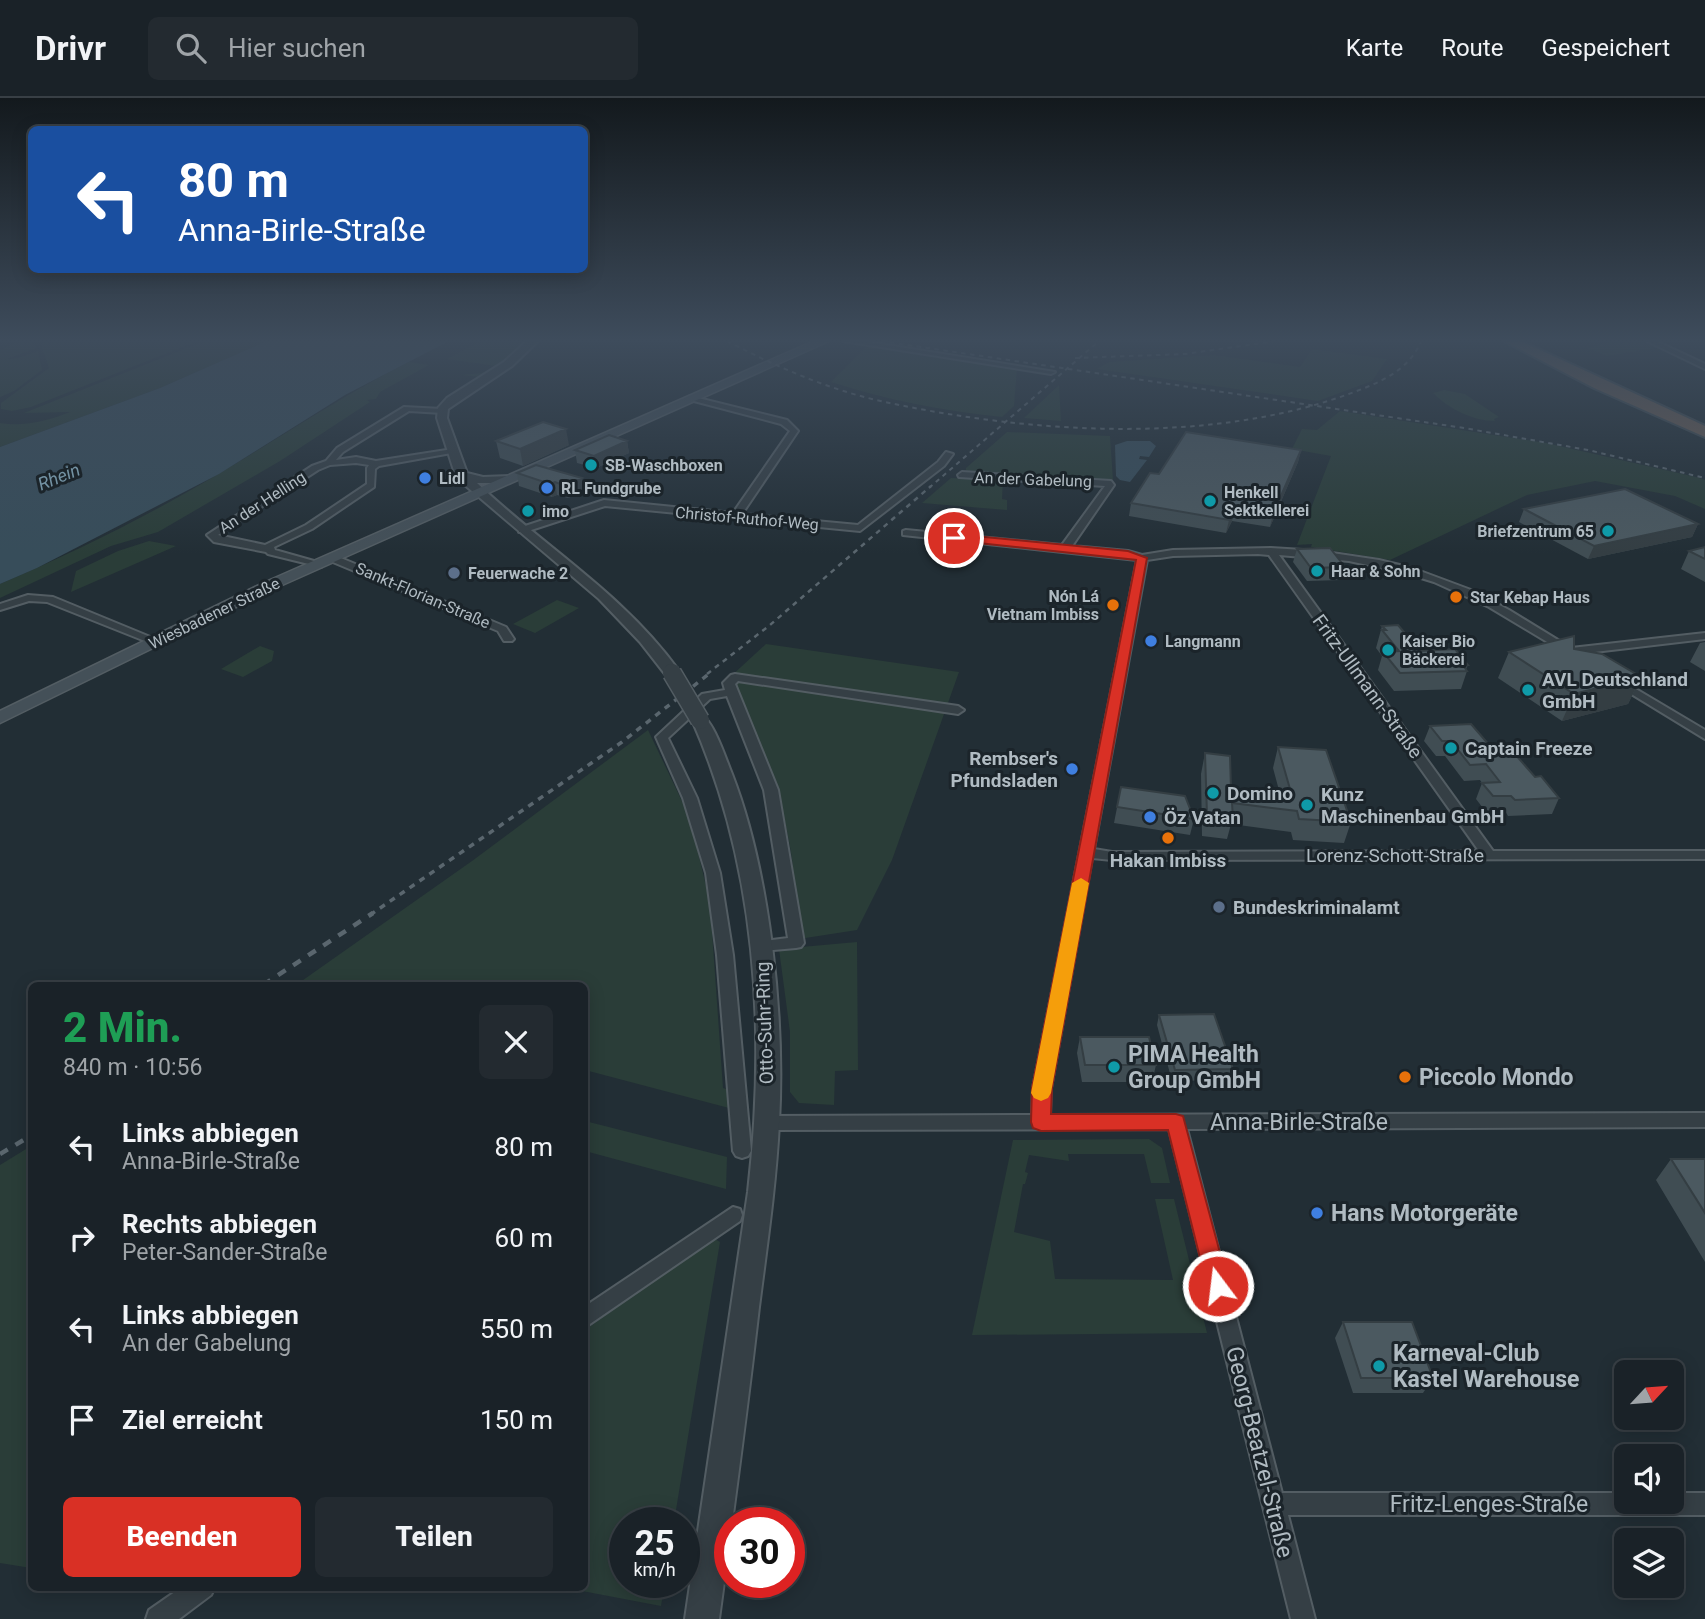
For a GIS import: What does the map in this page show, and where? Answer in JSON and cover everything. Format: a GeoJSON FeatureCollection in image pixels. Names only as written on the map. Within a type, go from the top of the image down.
{"type":"FeatureCollection","features":[{"type":"Feature","properties":{"kind":"highway"},"geometry":{"type":"LineString","coordinates":[[1659,412],[1705,432]]}},
{"type":"Feature","properties":{"kind":"highway"},"geometry":{"type":"LineString","coordinates":[[1673,412],[1705,426]]}},
{"type":"Feature","properties":{"kind":"main road","name":"Wiesbadener Straße"},"geometry":{"type":"LineString","coordinates":[[430,514],[661,412]]}},
{"type":"Feature","properties":{"kind":"main road","name":"Wiesbadener Straße"},"geometry":{"type":"LineString","coordinates":[[0,718],[154,641],[325,561],[475,496]]}},
{"type":"Feature","properties":{"kind":"street","name":"An der Helling"},"geometry":{"type":"LineString","coordinates":[[329,463],[340,450],[402,412]]}},
{"type":"Feature","properties":{"kind":"street"},"geometry":{"type":"LineString","coordinates":[[442,412],[453,452],[475,496]]}},
{"type":"Feature","properties":{"kind":"street"},"geometry":{"type":"LineString","coordinates":[[736,515],[794,431],[784,422],[746,412]]}},
{"type":"Feature","properties":{"kind":"street","name":"An der Helling"},"geometry":{"type":"LineString","coordinates":[[325,561],[217,540],[212,535],[315,468],[329,463],[356,460],[376,464],[453,452]]}},
{"type":"Feature","properties":{"kind":"street","name":"Christof-Ruthof-Weg"},"geometry":{"type":"LineString","coordinates":[[522,530],[604,503],[860,528],[941,464],[949,454]]}},
{"type":"Feature","properties":{"kind":"street"},"geometry":{"type":"LineString","coordinates":[[268,549],[271,544],[309,527],[371,485],[372,468],[376,464]]}},
{"type":"Feature","properties":{"kind":"street"},"geometry":{"type":"LineString","coordinates":[[463,475],[482,481],[511,478]]}},
{"type":"Feature","properties":{"kind":"street","name":"An der Gabelung"},"geometry":{"type":"LineString","coordinates":[[962,475],[1108,483],[1110,485],[1065,548]]}},
{"type":"Feature","properties":{"kind":"street","name":"Otto-Suhr-Ring"},"geometry":{"type":"LineString","coordinates":[[475,496],[558,556],[624,614],[671,671],[700,720],[723,771],[741,826],[752,875],[761,946],[768,1048],[767,1123],[731,1424],[702,1619]]}},
{"type":"Feature","properties":{"kind":"street"},"geometry":{"type":"LineString","coordinates":[[906,533],[1142,558],[1271,551],[1352,557],[1438,580],[1486,602],[1593,667]]}},
{"type":"Feature","properties":{"kind":"street","name":"Fritz-Ullmann-Straße"},"geometry":{"type":"LineString","coordinates":[[1271,551],[1489,855]]}},
{"type":"Feature","properties":{"kind":"street"},"geometry":{"type":"LineString","coordinates":[[1041,1122],[1042,1088],[1142,558]]}},
{"type":"Feature","properties":{"kind":"street","name":"Sankt-Florian-Straße"},"geometry":{"type":"LineString","coordinates":[[325,561],[502,629],[508,639]]}},
{"type":"Feature","properties":{"kind":"street"},"geometry":{"type":"LineString","coordinates":[[0,607],[27,598],[49,599],[154,641]]}},
{"type":"Feature","properties":{"kind":"street"},"geometry":{"type":"LineString","coordinates":[[1569,652],[1705,636]]}},
{"type":"Feature","properties":{"kind":"street"},"geometry":{"type":"LineString","coordinates":[[1605,674],[1705,735]]}},
{"type":"Feature","properties":{"kind":"street"},"geometry":{"type":"LineString","coordinates":[[761,946],[796,943],[772,790],[729,683],[735,677],[958,710]]}},
{"type":"Feature","properties":{"kind":"street"},"geometry":{"type":"LineString","coordinates":[[732,692],[706,696],[662,737],[690,798],[713,873],[725,955],[742,1151]]}},
{"type":"Feature","properties":{"kind":"street","name":"Lorenz-Schott-Straße"},"geometry":{"type":"LineString","coordinates":[[1086,853],[1112,856],[1705,855]]}},
{"type":"Feature","properties":{"kind":"street","name":"Anna-Birle-Straße"},"geometry":{"type":"LineString","coordinates":[[767,1123],[1705,1120]]}},
{"type":"Feature","properties":{"kind":"street","name":"Georg-Beatzel-Straße"},"geometry":{"type":"LineString","coordinates":[[1176,1122],[1303,1619]]}},
{"type":"Feature","properties":{"kind":"street"},"geometry":{"type":"LineString","coordinates":[[588,1316],[733,1215]]}},
{"type":"Feature","properties":{"kind":"street","name":"Fritz-Lenges-Straße"},"geometry":{"type":"LineString","coordinates":[[1273,1504],[1705,1504]]}},
{"type":"Feature","properties":{"kind":"street"},"geometry":{"type":"LineString","coordinates":[[158,1619],[197,1591]]}},
{"type":"Feature","properties":{"kind":"green space"},"geometry":{"type":"Polygon","coordinates":[[[27,412],[95,412],[0,447],[0,423],[35,422],[70,412],[24,413],[27,412]]]}},
{"type":"Feature","properties":{"kind":"green space"},"geometry":{"type":"Polygon","coordinates":[[[321,412],[355,412],[280,461],[158,532],[111,546],[0,598],[0,584],[167,504],[321,412]]]}},
{"type":"Feature","properties":{"kind":"green space"},"geometry":{"type":"Polygon","coordinates":[[[961,412],[1007,412],[1002,417],[961,412]]]}},
{"type":"Feature","properties":{"kind":"green space"},"geometry":{"type":"Polygon","coordinates":[[[1030,412],[1060,412],[1061,421],[1024,418],[1030,412]]]}},
{"type":"Feature","properties":{"kind":"green space"},"geometry":{"type":"Polygon","coordinates":[[[1339,412],[1346,412],[1546,443],[1705,480],[1705,509],[1675,496],[1595,481],[1527,495],[1390,560],[1311,547],[1312,544],[1297,545],[1331,456],[1292,449],[1302,429],[1317,430],[1339,412]]]}},
{"type":"Feature","properties":{"kind":"green space"},"geometry":{"type":"Polygon","coordinates":[[[1492,412],[1499,417],[1494,419],[1495,421],[1462,413],[1492,412]]]}},
{"type":"Feature","properties":{"kind":"green space"},"geometry":{"type":"Polygon","coordinates":[[[1007,432],[1110,436],[1113,480],[973,475],[966,472],[966,468],[1007,432]]]}},
{"type":"Feature","properties":{"kind":"green space"},"geometry":{"type":"Polygon","coordinates":[[[951,478],[1003,480],[1002,499],[1007,500],[1007,510],[922,503],[951,478]]]}},
{"type":"Feature","properties":{"kind":"green space"},"geometry":{"type":"Polygon","coordinates":[[[149,541],[176,546],[71,592],[76,571],[118,551],[149,541]]]}},
{"type":"Feature","properties":{"kind":"green space"},"geometry":{"type":"Polygon","coordinates":[[[557,600],[579,608],[535,633],[513,624],[557,600]]]}},
{"type":"Feature","properties":{"kind":"green space"},"geometry":{"type":"Polygon","coordinates":[[[766,644],[959,672],[892,860],[857,930],[799,939],[792,859],[776,788],[750,721],[729,678],[766,644]]]}},
{"type":"Feature","properties":{"kind":"green space"},"geometry":{"type":"Polygon","coordinates":[[[260,646],[274,651],[272,661],[243,677],[221,669],[260,646]]]}},
{"type":"Feature","properties":{"kind":"green space"},"geometry":{"type":"Polygon","coordinates":[[[648,730],[690,818],[710,903],[723,1088],[729,1090],[729,1108],[588,1071],[588,982],[300,982],[472,861],[648,730]]]}},
{"type":"Feature","properties":{"kind":"green space"},"geometry":{"type":"Polygon","coordinates":[[[857,942],[858,1070],[835,1071],[834,1105],[799,1103],[790,1092],[790,1032],[779,949],[857,942]]]}},
{"type":"Feature","properties":{"kind":"green space"},"geometry":{"type":"Polygon","coordinates":[[[588,1122],[727,1157],[726,1189],[588,1152],[588,1122]]]}},
{"type":"Feature","properties":{"kind":"green space"},"geometry":{"type":"Polygon","coordinates":[[[1149,1139],[1162,1148],[1170,1183],[1151,1183],[1144,1154],[1068,1154],[1069,1161],[1029,1155],[1025,1172],[1028,1173],[1023,1184],[1014,1232],[1050,1241],[1055,1279],[1173,1280],[1155,1199],[1174,1199],[1207,1333],[972,1335],[1013,1140],[1149,1139]]]}},
{"type":"Feature","properties":{"kind":"green space"},"geometry":{"type":"Polygon","coordinates":[[[28,1148],[28,1568],[0,1563],[0,1165],[28,1148]]]}},
{"type":"Feature","properties":{"kind":"green space"},"geometry":{"type":"Polygon","coordinates":[[[713,1238],[720,1242],[676,1507],[609,1507],[609,1596],[582,1591],[588,1591],[588,1328],[713,1238]]]}},
{"type":"Feature","properties":{"kind":"green space"},"geometry":{"type":"Polygon","coordinates":[[[619,1598],[662,1598],[661,1606],[619,1598]]]}},
{"type":"Feature","properties":{"kind":"water","name":"Rhein"},"geometry":{"type":"Polygon","coordinates":[[[95,412],[318,412],[219,474],[37,568],[0,584],[0,447],[95,412]]]}},
{"type":"Feature","properties":{"kind":"water"},"geometry":{"type":"Polygon","coordinates":[[[1127,441],[1150,441],[1156,446],[1149,457],[1140,456],[1139,459],[1147,460],[1130,482],[1120,480],[1116,476],[1115,445],[1127,441]]]}},
{"type":"Feature","properties":{"kind":"building"},"geometry":{"type":"Polygon","coordinates":[[[543,422],[566,429],[520,449],[496,441],[543,422]]]}},
{"type":"Feature","properties":{"kind":"building","name":"Henkell Sektkellerei"},"geometry":{"type":"Polygon","coordinates":[[[1186,432],[1301,450],[1273,514],[1235,508],[1229,520],[1131,503],[1150,473],[1159,474],[1186,432]]]}},
{"type":"Feature","properties":{"kind":"building"},"geometry":{"type":"Polygon","coordinates":[[[609,435],[627,441],[594,456],[575,450],[609,435]]]}},
{"type":"Feature","properties":{"kind":"building"},"geometry":{"type":"Polygon","coordinates":[[[536,465],[582,478],[566,486],[555,482],[550,484],[517,473],[536,465]]]}},
{"type":"Feature","properties":{"kind":"building"},"geometry":{"type":"Polygon","coordinates":[[[1625,489],[1698,524],[1594,546],[1524,509],[1625,489]]]}},
{"type":"Feature","properties":{"kind":"building"},"geometry":{"type":"Polygon","coordinates":[[[1705,547],[1705,559],[1689,551],[1705,547]]]}},
{"type":"Feature","properties":{"kind":"building"},"geometry":{"type":"Polygon","coordinates":[[[1330,548],[1345,567],[1311,568],[1297,549],[1330,548]]]}},
{"type":"Feature","properties":{"kind":"building"},"geometry":{"type":"Polygon","coordinates":[[[1398,625],[1420,651],[1455,649],[1468,665],[1463,665],[1467,671],[1400,673],[1383,652],[1399,651],[1382,630],[1386,630],[1382,626],[1398,625]]]}},
{"type":"Feature","properties":{"kind":"building"},"geometry":{"type":"Polygon","coordinates":[[[1574,636],[1574,649],[1602,654],[1641,677],[1574,694],[1509,652],[1574,636]]]}},
{"type":"Feature","properties":{"kind":"building"},"geometry":{"type":"Polygon","coordinates":[[[1471,724],[1490,746],[1508,746],[1535,777],[1541,776],[1559,798],[1515,800],[1511,796],[1493,796],[1482,783],[1500,782],[1486,764],[1470,765],[1451,741],[1442,741],[1430,726],[1471,724]]]}},
{"type":"Feature","properties":{"kind":"building"},"geometry":{"type":"Polygon","coordinates":[[[1278,747],[1326,750],[1351,822],[1299,819],[1297,811],[1232,803],[1233,818],[1207,815],[1205,753],[1230,756],[1231,789],[1292,796],[1278,747]]]}},
{"type":"Feature","properties":{"kind":"building"},"geometry":{"type":"Polygon","coordinates":[[[1121,787],[1185,796],[1194,819],[1117,807],[1121,787]]]}},
{"type":"Feature","properties":{"kind":"building"},"geometry":{"type":"Polygon","coordinates":[[[1214,1014],[1233,1069],[1175,1070],[1159,1015],[1214,1014]]]}},
{"type":"Feature","properties":{"kind":"building"},"geometry":{"type":"Polygon","coordinates":[[[1080,1037],[1149,1037],[1156,1065],[1085,1065],[1080,1037]]]}},
{"type":"Feature","properties":{"kind":"building"},"geometry":{"type":"Polygon","coordinates":[[[1671,1159],[1705,1159],[1705,1213],[1671,1159]]]}},
{"type":"Feature","properties":{"kind":"building"},"geometry":{"type":"Polygon","coordinates":[[[1343,1322],[1412,1322],[1433,1378],[1361,1378],[1343,1322]]]}},
{"type":"Feature","properties":{"kind":"railway"},"geometry":{"type":"LineString","coordinates":[[935,412],[1006,422]]}},
{"type":"Feature","properties":{"kind":"railway"},"geometry":{"type":"LineString","coordinates":[[1006,422],[1017,412]]}},
{"type":"Feature","properties":{"kind":"railway"},"geometry":{"type":"LineString","coordinates":[[1006,422],[1117,429],[1176,427],[1235,422],[1287,412]]}},
{"type":"Feature","properties":{"kind":"railway"},"geometry":{"type":"LineString","coordinates":[[1357,412],[1588,450],[1705,478]]}},
{"type":"Feature","properties":{"kind":"railway"},"geometry":{"type":"LineString","coordinates":[[929,488],[1006,422]]}},
{"type":"Feature","properties":{"kind":"railway"},"geometry":{"type":"LineString","coordinates":[[707,674],[770,625],[931,486]]}},
{"type":"Feature","properties":{"kind":"railway"},"geometry":{"type":"LineString","coordinates":[[371,914],[622,742],[710,673]]}},
{"type":"Feature","properties":{"kind":"railway"},"geometry":{"type":"LineString","coordinates":[[268,982],[371,914]]}},
{"type":"Feature","properties":{"kind":"railway"},"geometry":{"type":"LineString","coordinates":[[0,1154],[28,1137]]}},
{"type":"Feature","properties":{"kind":"slow traffic"},"geometry":{"type":"LineString","coordinates":[[1041,1093],[1081,883]]}},
{"type":"Feature","properties":{"kind":"place","name":"SB-Waschboxen"},"geometry":{"type":"Point","coordinates":[591,465]}},
{"type":"Feature","properties":{"kind":"place","name":"Lidl"},"geometry":{"type":"Point","coordinates":[425,478]}},
{"type":"Feature","properties":{"kind":"place","name":"RL Fundgrube"},"geometry":{"type":"Point","coordinates":[547,488]}},
{"type":"Feature","properties":{"kind":"place","name":"Henkell Sektkellerei"},"geometry":{"type":"Point","coordinates":[1210,501]}},
{"type":"Feature","properties":{"kind":"place","name":"imo"},"geometry":{"type":"Point","coordinates":[528,511]}},
{"type":"Feature","properties":{"kind":"place","name":"Briefzentrum 65"},"geometry":{"type":"Point","coordinates":[1608,531]}},
{"type":"Feature","properties":{"kind":"place","name":"Haar & Sohn"},"geometry":{"type":"Point","coordinates":[1317,571]}},
{"type":"Feature","properties":{"kind":"place","name":"Feuerwache 2"},"geometry":{"type":"Point","coordinates":[454,573]}},
{"type":"Feature","properties":{"kind":"place","name":"Star Kebap Haus"},"geometry":{"type":"Point","coordinates":[1456,597]}},
{"type":"Feature","properties":{"kind":"place","name":"Nón Lá Vietnam Imbiss"},"geometry":{"type":"Point","coordinates":[1113,605]}},
{"type":"Feature","properties":{"kind":"place","name":"Langmann"},"geometry":{"type":"Point","coordinates":[1151,641]}},
{"type":"Feature","properties":{"kind":"place","name":"Kaiser Bio Bäckerei"},"geometry":{"type":"Point","coordinates":[1388,650]}},
{"type":"Feature","properties":{"kind":"place","name":"AVL Deutschland GmbH"},"geometry":{"type":"Point","coordinates":[1528,690]}},
{"type":"Feature","properties":{"kind":"place","name":"Captain Freeze"},"geometry":{"type":"Point","coordinates":[1451,748]}},
{"type":"Feature","properties":{"kind":"place","name":"Rembser's Pfundsladen"},"geometry":{"type":"Point","coordinates":[1072,769]}},
{"type":"Feature","properties":{"kind":"place","name":"Domino"},"geometry":{"type":"Point","coordinates":[1213,793]}},
{"type":"Feature","properties":{"kind":"place","name":"Kunz Maschinenbau GmbH"},"geometry":{"type":"Point","coordinates":[1307,805]}},
{"type":"Feature","properties":{"kind":"place","name":"Öz Vatan"},"geometry":{"type":"Point","coordinates":[1150,817]}},
{"type":"Feature","properties":{"kind":"place","name":"Hakan Imbiss"},"geometry":{"type":"Point","coordinates":[1168,838]}},
{"type":"Feature","properties":{"kind":"place","name":"Bundeskriminalamt"},"geometry":{"type":"Point","coordinates":[1219,907]}},
{"type":"Feature","properties":{"kind":"place","name":"PIMA Health Group GmbH"},"geometry":{"type":"Point","coordinates":[1114,1067]}},
{"type":"Feature","properties":{"kind":"place","name":"Piccolo Mondo"},"geometry":{"type":"Point","coordinates":[1405,1077]}},
{"type":"Feature","properties":{"kind":"place","name":"Hans Motorgeräte"},"geometry":{"type":"Point","coordinates":[1317,1213]}},
{"type":"Feature","properties":{"kind":"place","name":"Karneval-Club Kastel Warehouse"},"geometry":{"type":"Point","coordinates":[1379,1366]}},
{"type":"Feature","properties":{"kind":"route"},"geometry":{"type":"LineString","coordinates":[[954,538],[1128,554],[1142,558],[1110,715],[1071,942],[1042,1088],[1041,1122],[1176,1122],[1218,1286]]}}]}
